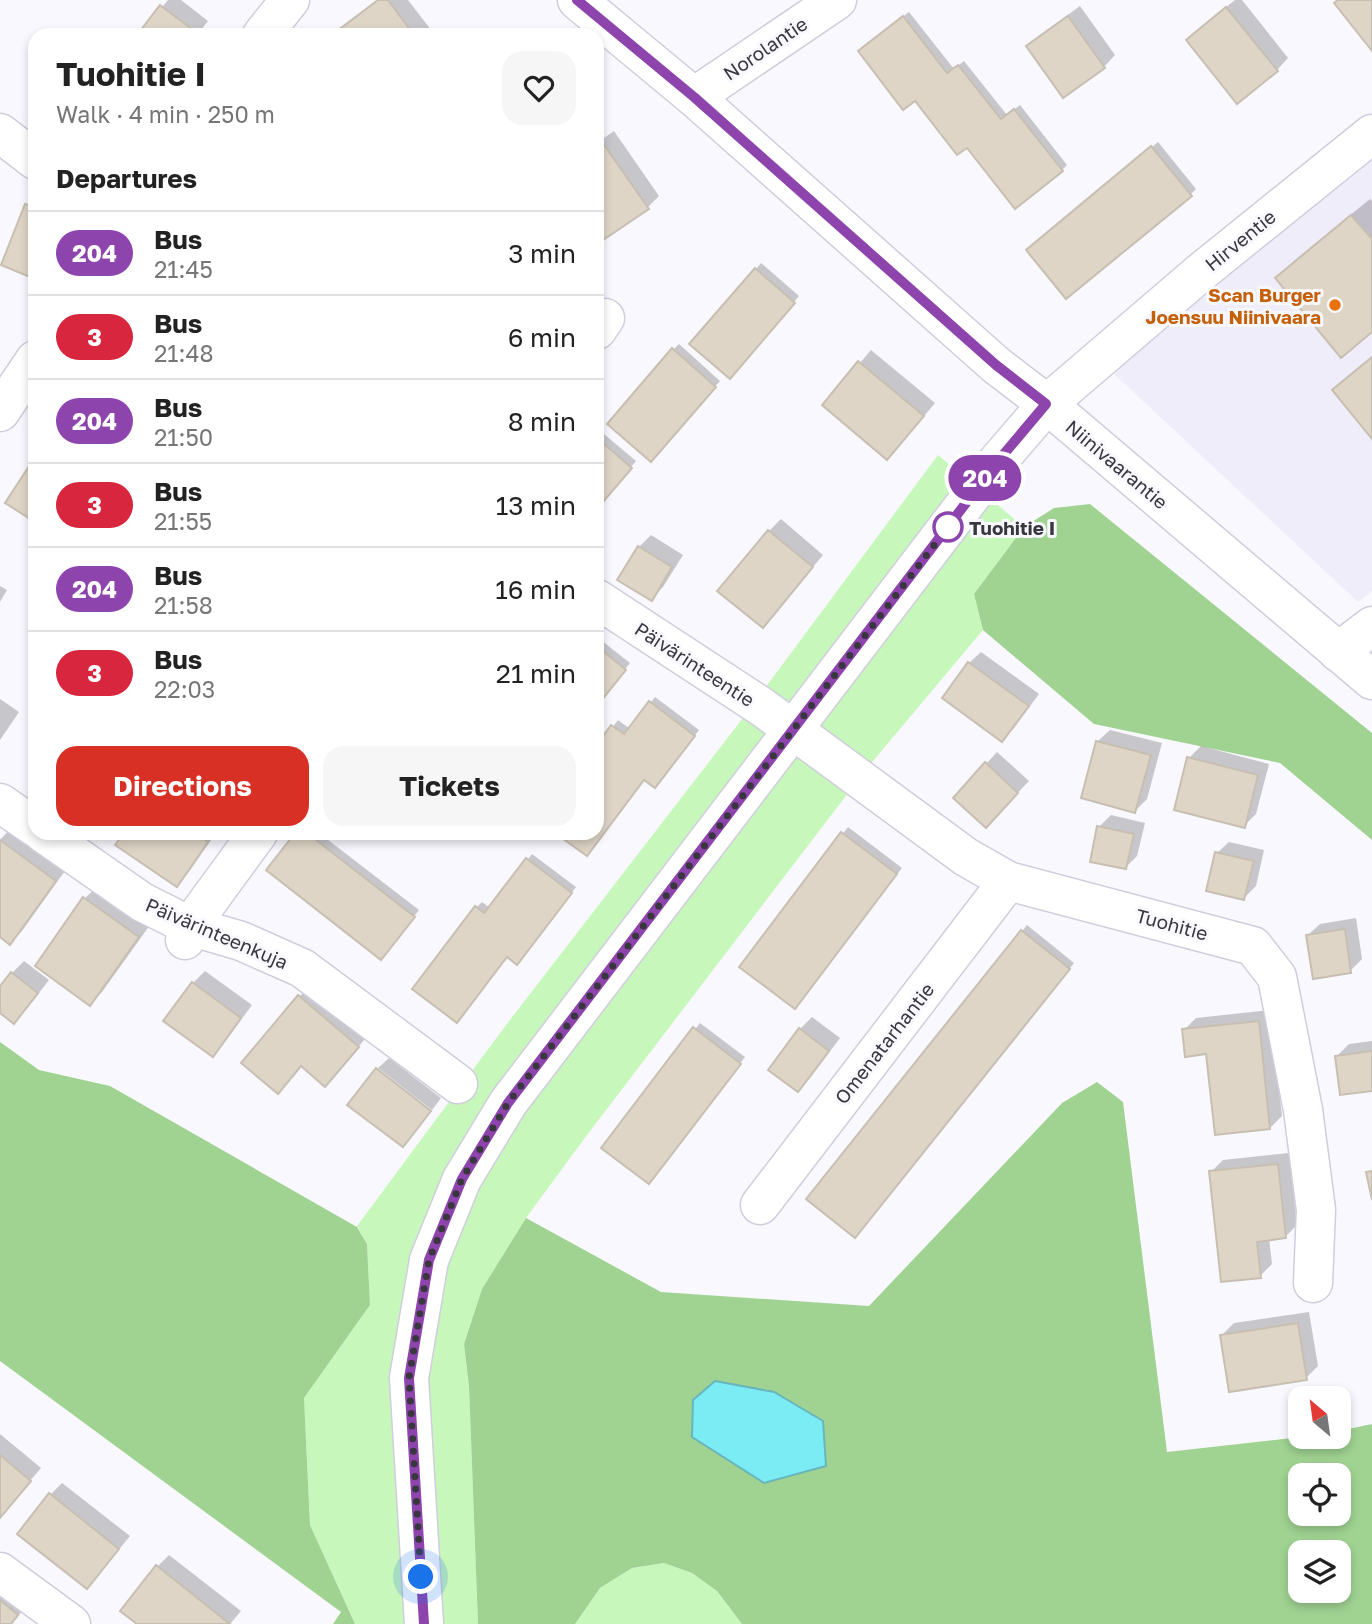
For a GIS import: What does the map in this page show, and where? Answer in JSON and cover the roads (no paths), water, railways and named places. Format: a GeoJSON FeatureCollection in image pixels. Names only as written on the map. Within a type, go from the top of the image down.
{"type":"FeatureCollection","features":[{"type":"Feature","properties":{"kind":"street"},"geometry":{"type":"LineString","coordinates":[[268,28],[290,0]]}},
{"type":"Feature","properties":{"kind":"street","name":"Niinivaarantie"},"geometry":{"type":"LineString","coordinates":[[577,0],[694,97],[996,365],[1046,404],[1372,680]]}},
{"type":"Feature","properties":{"kind":"street","name":"Norolantie"},"geometry":{"type":"LineString","coordinates":[[694,97],[837,0]]}},
{"type":"Feature","properties":{"kind":"street"},"geometry":{"type":"LineString","coordinates":[[0,133],[28,155]]}},
{"type":"Feature","properties":{"kind":"street","name":"Hirventie"},"geometry":{"type":"LineString","coordinates":[[424,1624],[409,1378],[429,1260],[462,1179],[508,1103],[998,461],[1046,404],[1201,272],[1372,134]]}},
{"type":"Feature","properties":{"kind":"street"},"geometry":{"type":"LineString","coordinates":[[0,412],[28,370]]}},
{"type":"Feature","properties":{"kind":"street","name":"Päivärinteentie"},"geometry":{"type":"LineString","coordinates":[[604,604],[793,730]]}},
{"type":"Feature","properties":{"kind":"street"},"geometry":{"type":"LineString","coordinates":[[1338,652],[1372,625]]}},
{"type":"Feature","properties":{"kind":"street","name":"Tuohitie"},"geometry":{"type":"LineString","coordinates":[[793,730],[966,857],[1008,881],[1253,946],[1277,977],[1303,1110],[1316,1210],[1313,1283]]}},
{"type":"Feature","properties":{"kind":"street"},"geometry":{"type":"LineString","coordinates":[[0,803],[28,822]]}},
{"type":"Feature","properties":{"kind":"street","name":"Päivärinteenkuja"},"geometry":{"type":"LineString","coordinates":[[53,840],[188,933],[241,941],[302,968],[458,1084]]}},
{"type":"Feature","properties":{"kind":"street"},"geometry":{"type":"LineString","coordinates":[[188,933],[253,840]]}},
{"type":"Feature","properties":{"kind":"street","name":"Omenatarhantie"},"geometry":{"type":"LineString","coordinates":[[760,1205],[1008,881]]}},
{"type":"Feature","properties":{"kind":"street"},"geometry":{"type":"LineString","coordinates":[[0,1572],[71,1624]]}},
{"type":"Feature","properties":{"kind":"water"},"geometry":{"type":"Polygon","coordinates":[[[715,1381],[774,1392],[823,1421],[826,1466],[764,1483],[692,1437],[693,1400],[715,1381]]]}},
{"type":"Feature","properties":{"kind":"place","name":"Scan Burger Joensuu Niinivaara"},"geometry":{"type":"Point","coordinates":[1335,305]}},
{"type":"Feature","properties":{"kind":"place","name":"Tuohitie I"},"geometry":{"type":"Point","coordinates":[948,527]}}]}
